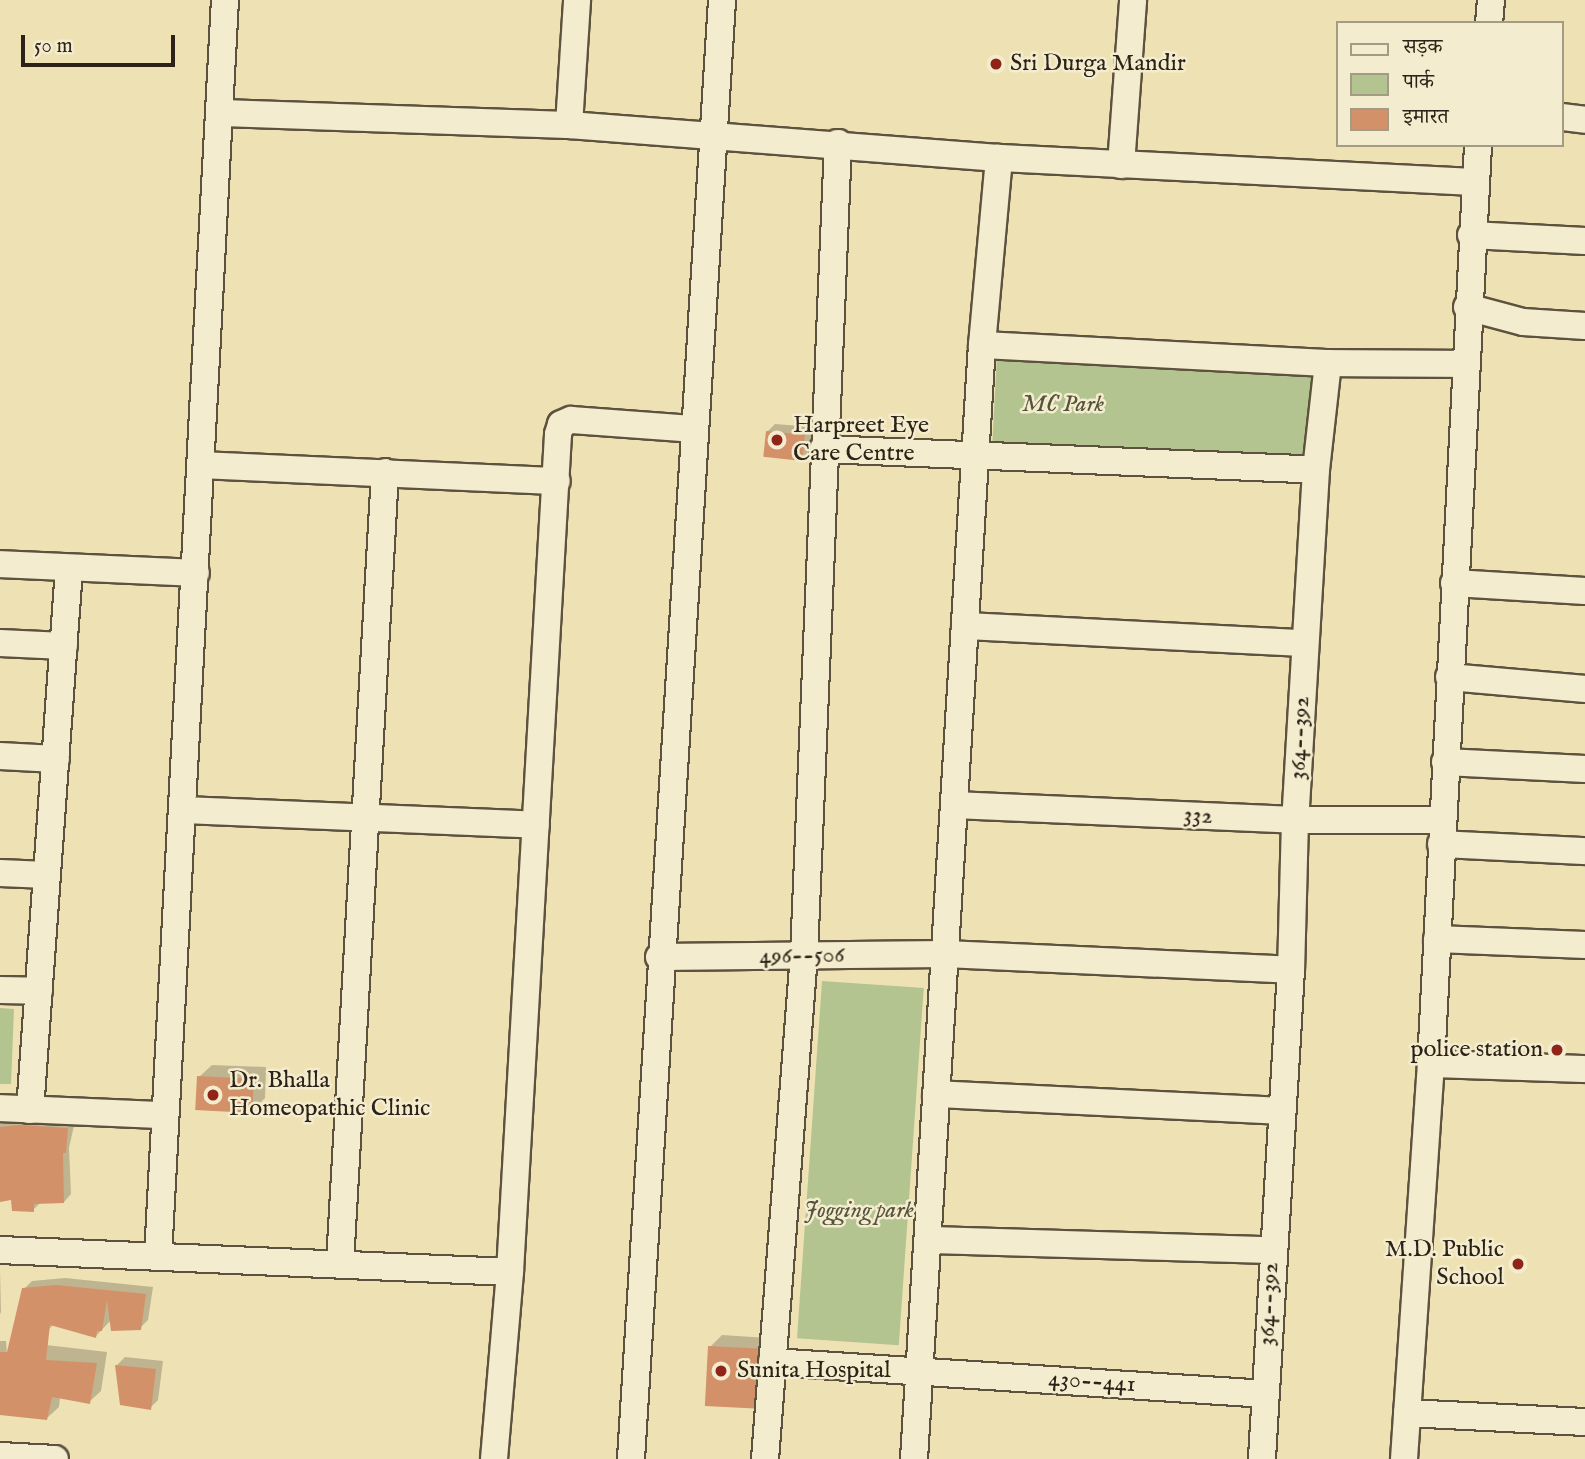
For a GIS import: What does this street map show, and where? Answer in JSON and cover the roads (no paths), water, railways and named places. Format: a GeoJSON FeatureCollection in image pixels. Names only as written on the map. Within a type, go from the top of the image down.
{"type":"FeatureCollection","features":[{"type":"Feature","properties":{"kind":"street"},"geometry":{"type":"LineString","coordinates":[[158,1257],[163,1115],[185,810],[225,0]]}},
{"type":"Feature","properties":{"kind":"street"},"geometry":{"type":"LineString","coordinates":[[569,125],[577,0]]}},
{"type":"Feature","properties":{"kind":"street"},"geometry":{"type":"LineString","coordinates":[[631,1459],[659,957],[722,0]]}},
{"type":"Feature","properties":{"kind":"street"},"geometry":{"type":"LineString","coordinates":[[1121,165],[1133,0]]}},
{"type":"Feature","properties":{"kind":"street"},"geometry":{"type":"LineString","coordinates":[[1489,21],[1491,0]]}},
{"type":"Feature","properties":{"kind":"street"},"geometry":{"type":"LineString","coordinates":[[220,113],[569,125],[999,158],[1475,182]]}},
{"type":"Feature","properties":{"kind":"street"},"geometry":{"type":"LineString","coordinates":[[1564,117],[1585,120]]}},
{"type":"Feature","properties":{"kind":"street"},"geometry":{"type":"LineString","coordinates":[[765,1459],[804,956],[823,449],[838,144]]}},
{"type":"Feature","properties":{"kind":"street"},"geometry":{"type":"LineString","coordinates":[[1404,1459],[1431,1064],[1464,364],[1478,147]]}},
{"type":"Feature","properties":{"kind":"street"},"geometry":{"type":"LineString","coordinates":[[914,1459],[982,345],[999,158]]}},
{"type":"Feature","properties":{"kind":"street"},"geometry":{"type":"LineString","coordinates":[[1471,235],[1585,242]]}},
{"type":"Feature","properties":{"kind":"street"},"geometry":{"type":"LineString","coordinates":[[1467,307],[1523,322],[1585,326]]}},
{"type":"Feature","properties":{"kind":"street"},"geometry":{"type":"LineString","coordinates":[[982,345],[1328,363],[1464,364]]}},
{"type":"Feature","properties":{"kind":"street","name":"364--392"},"geometry":{"type":"LineString","coordinates":[[1262,1459],[1291,970],[1294,820],[1316,470],[1328,363]]}},
{"type":"Feature","properties":{"kind":"street"},"geometry":{"type":"LineString","coordinates":[[494,1459],[510,1272],[558,434],[561,424],[571,419],[693,429]]}},
{"type":"Feature","properties":{"kind":"street"},"geometry":{"type":"LineString","coordinates":[[823,449],[1316,470]]}},
{"type":"Feature","properties":{"kind":"street"},"geometry":{"type":"LineString","coordinates":[[202,465],[557,481]]}},
{"type":"Feature","properties":{"kind":"street"},"geometry":{"type":"LineString","coordinates":[[340,1263],[363,817],[385,472]]}},
{"type":"Feature","properties":{"kind":"street"},"geometry":{"type":"LineString","coordinates":[[0,564],[196,573]]}},
{"type":"Feature","properties":{"kind":"street"},"geometry":{"type":"LineString","coordinates":[[30,1110],[69,568]]}},
{"type":"Feature","properties":{"kind":"street"},"geometry":{"type":"LineString","coordinates":[[1454,583],[1585,591]]}},
{"type":"Feature","properties":{"kind":"street"},"geometry":{"type":"LineString","coordinates":[[965,626],[1305,643]]}},
{"type":"Feature","properties":{"kind":"street"},"geometry":{"type":"LineString","coordinates":[[0,643],[64,646]]}},
{"type":"Feature","properties":{"kind":"street"},"geometry":{"type":"LineString","coordinates":[[1449,677],[1585,689]]}},
{"type":"Feature","properties":{"kind":"street"},"geometry":{"type":"LineString","coordinates":[[0,756],[56,759]]}},
{"type":"Feature","properties":{"kind":"street"},"geometry":{"type":"LineString","coordinates":[[1445,762],[1585,769]]}},
{"type":"Feature","properties":{"kind":"street","name":"332"},"geometry":{"type":"LineString","coordinates":[[954,804],[1294,820],[1442,832],[1585,852]]}},
{"type":"Feature","properties":{"kind":"street"},"geometry":{"type":"LineString","coordinates":[[185,810],[536,825]]}},
{"type":"Feature","properties":{"kind":"street"},"geometry":{"type":"LineString","coordinates":[[0,873],[47,875]]}},
{"type":"Feature","properties":{"kind":"street"},"geometry":{"type":"LineString","coordinates":[[1437,939],[1585,945]]}},
{"type":"Feature","properties":{"kind":"street","name":"496--506"},"geometry":{"type":"LineString","coordinates":[[659,957],[945,954],[1291,970]]}},
{"type":"Feature","properties":{"kind":"street"},"geometry":{"type":"LineString","coordinates":[[0,990],[39,992]]}},
{"type":"Feature","properties":{"kind":"street"},"geometry":{"type":"LineString","coordinates":[[1431,1064],[1585,1069]]}},
{"type":"Feature","properties":{"kind":"street"},"geometry":{"type":"LineString","coordinates":[[936,1094],[1282,1111]]}},
{"type":"Feature","properties":{"kind":"street"},"geometry":{"type":"LineString","coordinates":[[0,1108],[163,1115]]}},
{"type":"Feature","properties":{"kind":"street"},"geometry":{"type":"LineString","coordinates":[[928,1240],[1273,1250]]}},
{"type":"Feature","properties":{"kind":"street"},"geometry":{"type":"LineString","coordinates":[[0,1250],[510,1272]]}},
{"type":"Feature","properties":{"kind":"street","name":"430--441"},"geometry":{"type":"LineString","coordinates":[[772,1362],[1264,1394]]}},
{"type":"Feature","properties":{"kind":"street"},"geometry":{"type":"LineString","coordinates":[[1407,1413],[1585,1422]]}},
{"type":"Feature","properties":{"kind":"street"},"geometry":{"type":"LineString","coordinates":[[0,1456],[55,1459]]}},
{"type":"Feature","properties":{"kind":"place","name":"Sri Durga Mandir"},"geometry":{"type":"Point","coordinates":[996,64]}},
{"type":"Feature","properties":{"kind":"place","name":"Harpreet Eye Care Centre"},"geometry":{"type":"Point","coordinates":[777,440]}},
{"type":"Feature","properties":{"kind":"place","name":"police station"},"geometry":{"type":"Point","coordinates":[1557,1050]}},
{"type":"Feature","properties":{"kind":"place","name":"Dr. Bhalla Homeopathic Clinic"},"geometry":{"type":"Point","coordinates":[213,1095]}},
{"type":"Feature","properties":{"kind":"place","name":"M.D. Public School"},"geometry":{"type":"Point","coordinates":[1518,1264]}},
{"type":"Feature","properties":{"kind":"place","name":"Sunita Hospital"},"geometry":{"type":"Point","coordinates":[721,1371]}},
{"type":"Feature","properties":{"kind":"park label","name":"MC Park"},"geometry":{"type":"Point","coordinates":[1063,405]}},
{"type":"Feature","properties":{"kind":"park label","name":"Jogging park"},"geometry":{"type":"Point","coordinates":[859,1211]}}]}
